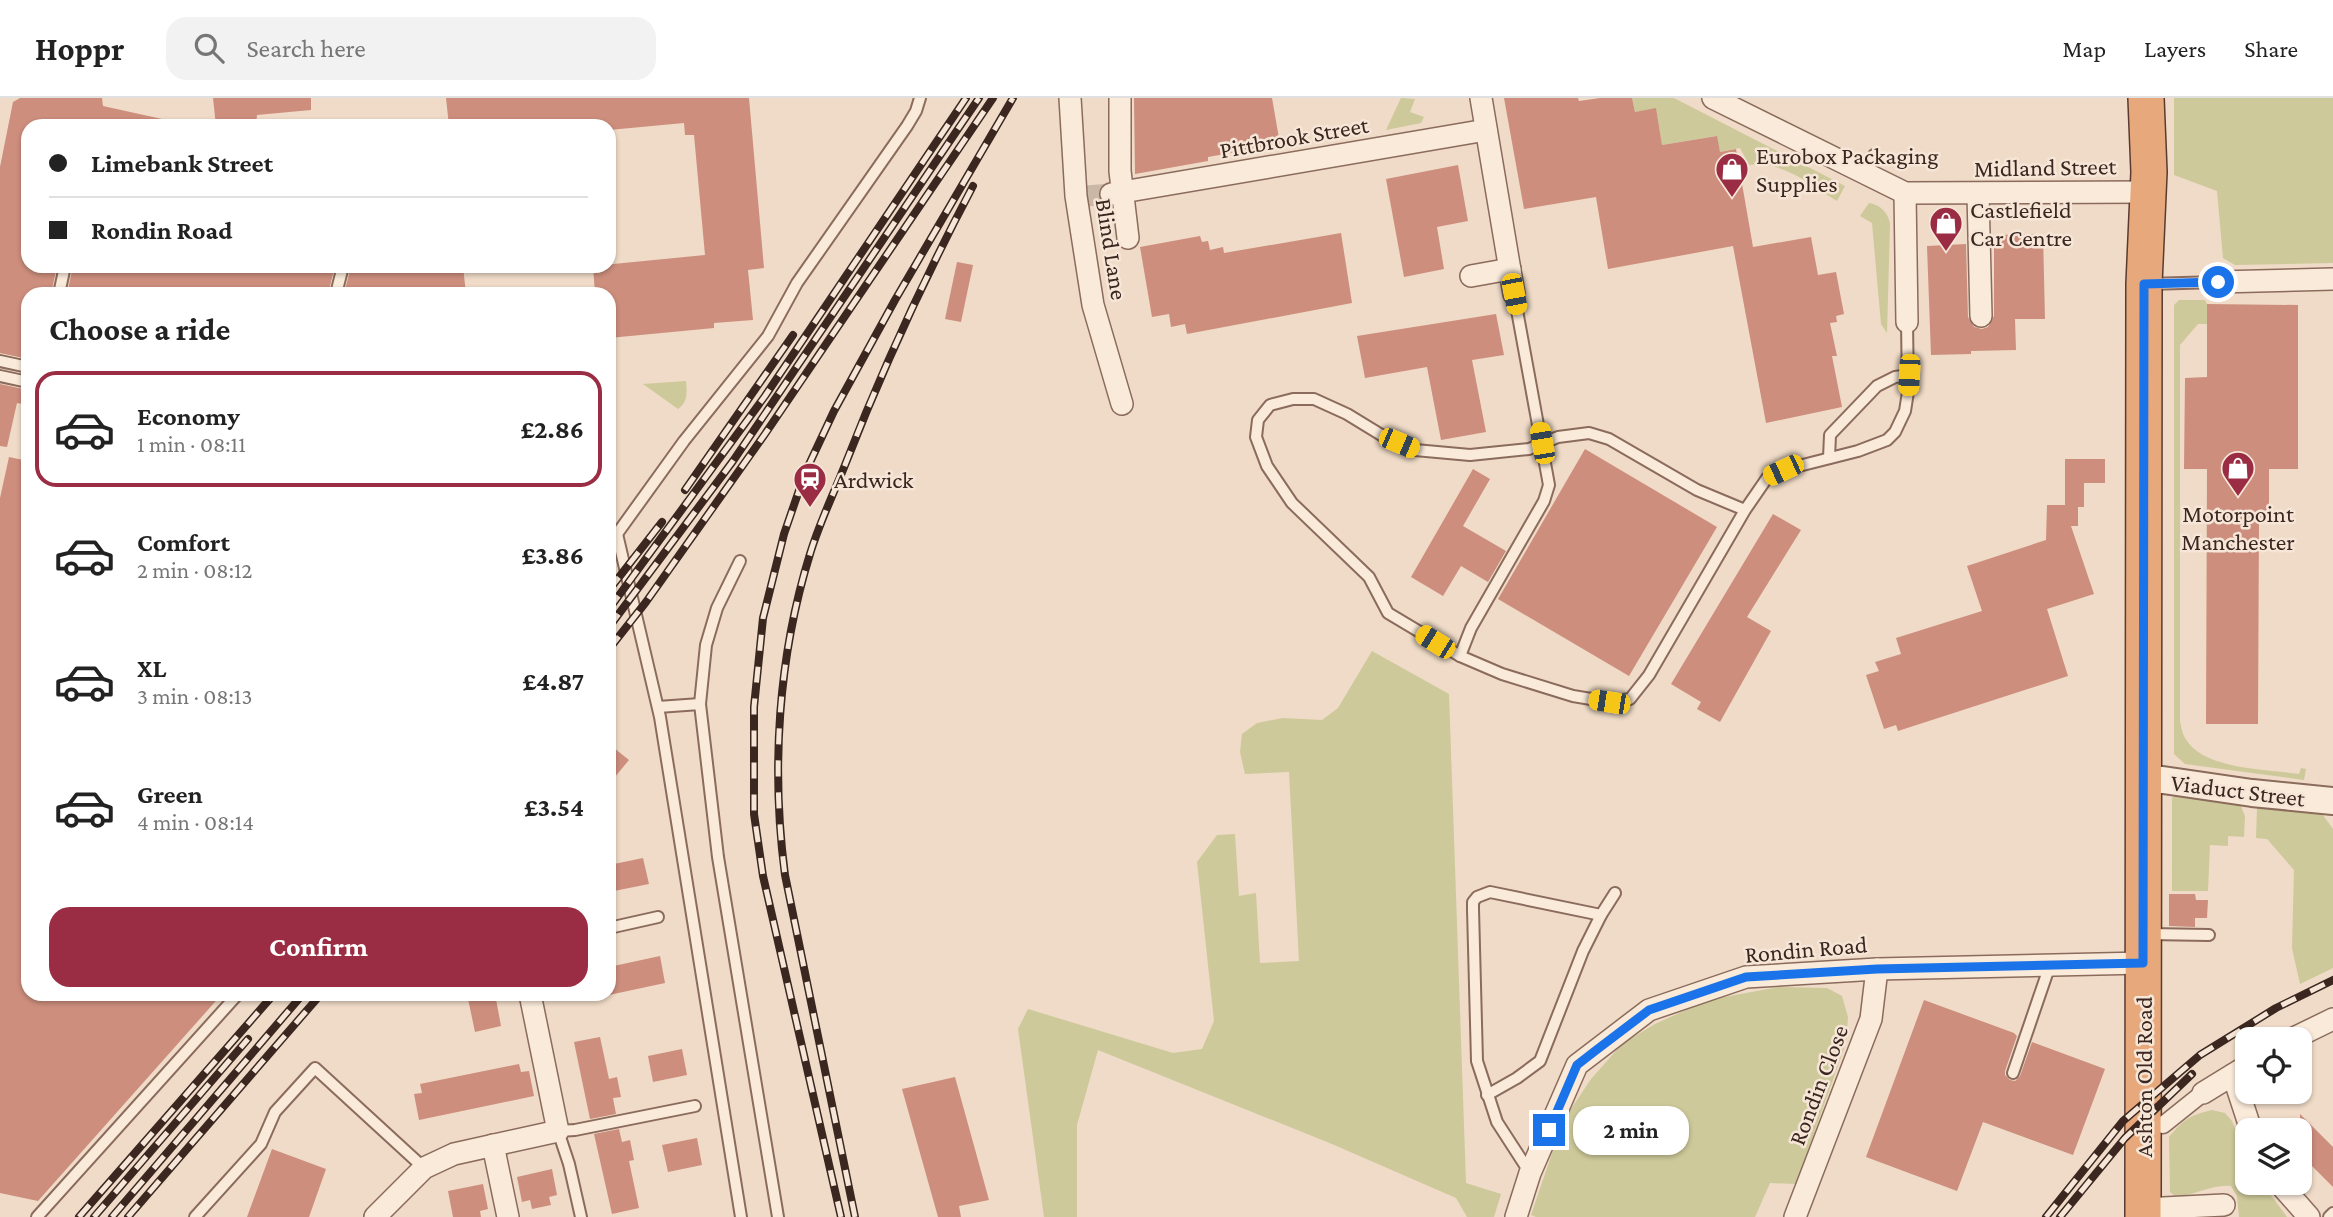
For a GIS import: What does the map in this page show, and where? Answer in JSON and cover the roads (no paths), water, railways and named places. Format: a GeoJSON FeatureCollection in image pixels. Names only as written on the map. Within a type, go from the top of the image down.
{"type":"FeatureCollection","features":[{"type":"Feature","properties":{"kind":"highway","name":"Ashton Old Road"},"geometry":{"type":"LineString","coordinates":[[2143,1213],[2144,284],[2148,192],[2146,98]]}},
{"type":"Feature","properties":{"kind":"street","name":"Blind Lane"},"geometry":{"type":"LineString","coordinates":[[1070,98],[1093,305],[1122,404]]}},
{"type":"Feature","properties":{"kind":"street"},"geometry":{"type":"LineString","coordinates":[[1120,98],[1116,194],[1128,238]]}},
{"type":"Feature","properties":{"kind":"street"},"geometry":{"type":"LineString","coordinates":[[1481,98],[1514,294]]}},
{"type":"Feature","properties":{"kind":"street","name":"Midland Street"},"geometry":{"type":"LineString","coordinates":[[1713,98],[1905,193],[2148,192]]}},
{"type":"Feature","properties":{"kind":"street","name":"Pittbrook Street"},"geometry":{"type":"LineString","coordinates":[[1116,194],[1486,130]]}},
{"type":"Feature","properties":{"kind":"street"},"geometry":{"type":"LineString","coordinates":[[1905,193],[1907,322]]}},
{"type":"Feature","properties":{"kind":"street"},"geometry":{"type":"LineString","coordinates":[[1978,194],[1981,316]]}},
{"type":"Feature","properties":{"kind":"street"},"geometry":{"type":"LineString","coordinates":[[1471,276],[1510,269]]}},
{"type":"Feature","properties":{"kind":"street"},"geometry":{"type":"LineString","coordinates":[[2218,282],[2333,279]]}},
{"type":"Feature","properties":{"kind":"street","name":"Viaduct Street"},"geometry":{"type":"LineString","coordinates":[[2144,780],[2164,780],[2333,801]]}},
{"type":"Feature","properties":{"kind":"street","name":"Rondin Road"},"geometry":{"type":"LineString","coordinates":[[1516,1217],[1530,1173],[1577,1065],[1649,1010],[1746,977],[1877,969],[2050,965],[2143,948]]}},
{"type":"Feature","properties":{"kind":"street","name":"Rondin Close"},"geometry":{"type":"LineString","coordinates":[[1795,1217],[1871,1019],[1877,969]]}},
{"type":"Feature","properties":{"kind":"street"},"geometry":{"type":"LineString","coordinates":[[375,1217],[424,1168],[454,1154],[558,1131],[531,1001]]}},
{"type":"Feature","properties":{"kind":"street"},"geometry":{"type":"LineString","coordinates":[[2312,1029],[2333,1019]]}},
{"type":"Feature","properties":{"kind":"street"},"geometry":{"type":"LineString","coordinates":[[2163,1125],[2203,1093],[2235,1073]]}},
{"type":"Feature","properties":{"kind":"street"},"geometry":{"type":"LineString","coordinates":[[493,1145],[508,1217]]}},
{"type":"Feature","properties":{"kind":"street"},"geometry":{"type":"LineString","coordinates":[[2289,1195],[2309,1217]]}},
{"type":"Feature","properties":{"kind":"street"},"geometry":{"type":"LineString","coordinates":[[2143,1213],[2224,1205]]}},
{"type":"Feature","properties":{"kind":"lane"},"geometry":{"type":"LineString","coordinates":[[741,1217],[658,707],[617,534],[684,441],[768,336],[797,283],[906,127],[920,98]]}},
{"type":"Feature","properties":{"kind":"lane"},"geometry":{"type":"LineString","coordinates":[[1866,175],[1874,155]]}},
{"type":"Feature","properties":{"kind":"lane"},"geometry":{"type":"LineString","coordinates":[[2144,284],[2218,282]]}},
{"type":"Feature","properties":{"kind":"lane"},"geometry":{"type":"LineString","coordinates":[[1460,656],[1471,628],[1544,501],[1549,485],[1514,294]]}},
{"type":"Feature","properties":{"kind":"lane"},"geometry":{"type":"LineString","coordinates":[[1745,510],[1697,490],[1609,439],[1589,433],[1558,437],[1529,449],[1471,455],[1445,454],[1415,450],[1314,399],[1293,399],[1270,405],[1258,420],[1256,437],[1267,466],[1292,503],[1369,577],[1388,613],[1460,656],[1502,674],[1573,696],[1609,702],[1630,699],[1649,675],[1745,510],[1767,478],[1783,470],[1858,451],[1887,440],[1895,432],[1905,411],[1909,375],[1907,322]]}},
{"type":"Feature","properties":{"kind":"lane"},"geometry":{"type":"LineString","coordinates":[[0,361],[21,366]]}},
{"type":"Feature","properties":{"kind":"lane"},"geometry":{"type":"LineString","coordinates":[[1829,458],[1830,435],[1877,386],[1895,377],[1909,375]]}},
{"type":"Feature","properties":{"kind":"lane"},"geometry":{"type":"LineString","coordinates":[[0,376],[21,380]]}},
{"type":"Feature","properties":{"kind":"lane"},"geometry":{"type":"LineString","coordinates":[[740,561],[717,608],[706,645],[700,704],[718,857],[778,1217]]}},
{"type":"Feature","properties":{"kind":"lane"},"geometry":{"type":"LineString","coordinates":[[658,707],[700,704]]}},
{"type":"Feature","properties":{"kind":"lane"},"geometry":{"type":"LineString","coordinates":[[1530,1173],[1497,1122],[1477,1061],[1473,902],[1477,897],[1490,892],[1601,915]]}},
{"type":"Feature","properties":{"kind":"lane"},"geometry":{"type":"LineString","coordinates":[[1487,1095],[1517,1078],[1540,1060],[1583,951],[1615,893]]}},
{"type":"Feature","properties":{"kind":"lane"},"geometry":{"type":"LineString","coordinates":[[616,926],[658,917]]}},
{"type":"Feature","properties":{"kind":"lane"},"geometry":{"type":"LineString","coordinates":[[2143,948],[2209,935]]}},
{"type":"Feature","properties":{"kind":"lane"},"geometry":{"type":"LineString","coordinates":[[2013,1073],[2050,965]]}},
{"type":"Feature","properties":{"kind":"lane"},"geometry":{"type":"LineString","coordinates":[[37,1217],[232,1001]]}},
{"type":"Feature","properties":{"kind":"lane"},"geometry":{"type":"LineString","coordinates":[[195,1217],[261,1144],[275,1112],[315,1068],[424,1168]]}},
{"type":"Feature","properties":{"kind":"lane"},"geometry":{"type":"LineString","coordinates":[[581,1217],[569,1164],[558,1131],[695,1106]]}},
{"type":"Feature","properties":{"kind":"tunnel"},"geometry":{"type":"LineString","coordinates":[[1087,196],[1111,194]]}},
{"type":"Feature","properties":{"kind":"railway"},"geometry":{"type":"LineString","coordinates":[[616,599],[765,396],[966,98]]}},
{"type":"Feature","properties":{"kind":"railway"},"geometry":{"type":"LineString","coordinates":[[616,618],[733,461],[979,98]]}},
{"type":"Feature","properties":{"kind":"railway"},"geometry":{"type":"LineString","coordinates":[[616,640],[765,434],[993,98]]}},
{"type":"Feature","properties":{"kind":"railway"},"geometry":{"type":"LineString","coordinates":[[841,1217],[763,876],[754,814],[754,707],[763,618],[784,534],[805,473],[834,411],[895,300],[1013,98]]}},
{"type":"Feature","properties":{"kind":"railway"},"geometry":{"type":"LineString","coordinates":[[855,1217],[785,875],[778,795],[784,673],[799,593],[822,521],[905,324],[973,186]]}},
{"type":"Feature","properties":{"kind":"railway"},"geometry":{"type":"LineString","coordinates":[[685,490],[793,335]]}},
{"type":"Feature","properties":{"kind":"railway"},"geometry":{"type":"LineString","coordinates":[[616,581],[662,522]]}},
{"type":"Feature","properties":{"kind":"railway"},"geometry":{"type":"LineString","coordinates":[[2046,1217],[2123,1121],[2200,1055],[2276,1008],[2333,980]]}},
{"type":"Feature","properties":{"kind":"railway"},"geometry":{"type":"LineString","coordinates":[[79,1217],[268,1001]]}},
{"type":"Feature","properties":{"kind":"railway"},"geometry":{"type":"LineString","coordinates":[[112,1217],[297,1001]]}},
{"type":"Feature","properties":{"kind":"railway"},"geometry":{"type":"LineString","coordinates":[[128,1217],[315,1001]]}},
{"type":"Feature","properties":{"kind":"railway"},"geometry":{"type":"LineString","coordinates":[[94,1217],[248,1039]]}},
{"type":"Feature","properties":{"kind":"railway"},"geometry":{"type":"LineString","coordinates":[[2060,1217],[2125,1138],[2192,1074]]}},
{"type":"Feature","properties":{"kind":"place","name":"Eurobox Packaging Supplies"},"geometry":{"type":"Point","coordinates":[1732,199]}},
{"type":"Feature","properties":{"kind":"place","name":"Castlefield Car Centre"},"geometry":{"type":"Point","coordinates":[1946,253]}},
{"type":"Feature","properties":{"kind":"place","name":"Motorpoint Manchester"},"geometry":{"type":"Point","coordinates":[2238,498]}},
{"type":"Feature","properties":{"kind":"place","name":"Ardwick"},"geometry":{"type":"Point","coordinates":[810,509]}}]}
